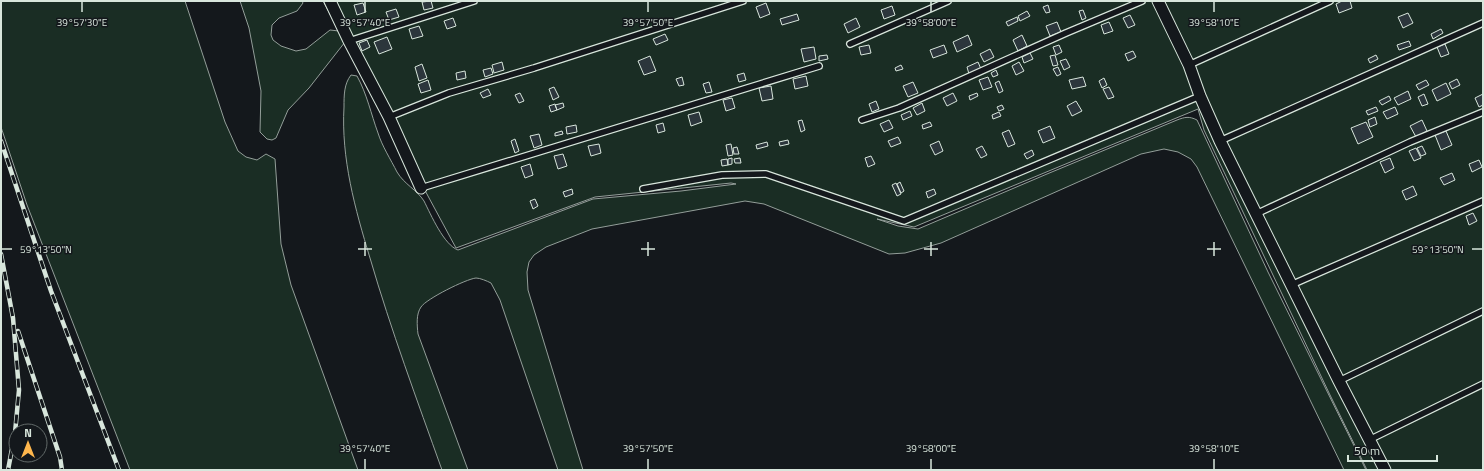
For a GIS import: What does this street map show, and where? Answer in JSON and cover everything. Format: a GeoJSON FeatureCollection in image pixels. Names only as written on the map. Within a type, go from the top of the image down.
{"type":"FeatureCollection","features":[{"type":"Feature","properties":{"kind":"street"},"geometry":{"type":"LineString","coordinates":[[330,1],[389,117],[421,188]]}},
{"type":"Feature","properties":{"kind":"street"},"geometry":{"type":"LineString","coordinates":[[1158,1],[1189,65],[1200,96],[1255,214],[1338,381],[1385,470]]}},
{"type":"Feature","properties":{"kind":"lane"},"geometry":{"type":"LineString","coordinates":[[349,41],[474,1]]}},
{"type":"Feature","properties":{"kind":"lane"},"geometry":{"type":"LineString","coordinates":[[389,117],[449,93],[534,68],[743,1]]}},
{"type":"Feature","properties":{"kind":"lane"},"geometry":{"type":"LineString","coordinates":[[850,44],[948,1]]}},
{"type":"Feature","properties":{"kind":"lane"},"geometry":{"type":"LineString","coordinates":[[862,120],[899,108],[1066,33],[1142,1]]}},
{"type":"Feature","properties":{"kind":"lane"},"geometry":{"type":"LineString","coordinates":[[1189,65],[1330,1]]}},
{"type":"Feature","properties":{"kind":"lane"},"geometry":{"type":"LineString","coordinates":[[1220,141],[1483,23]]}},
{"type":"Feature","properties":{"kind":"lane"},"geometry":{"type":"LineString","coordinates":[[421,188],[819,66]]}},
{"type":"Feature","properties":{"kind":"lane"},"geometry":{"type":"LineString","coordinates":[[643,189],[722,175],[766,174],[904,221],[1200,96]]}},
{"type":"Feature","properties":{"kind":"lane"},"geometry":{"type":"LineString","coordinates":[[1255,214],[1410,142],[1483,112]]}},
{"type":"Feature","properties":{"kind":"lane"},"geometry":{"type":"LineString","coordinates":[[1291,284],[1483,201]]}},
{"type":"Feature","properties":{"kind":"lane"},"geometry":{"type":"LineString","coordinates":[[1338,381],[1483,311]]}},
{"type":"Feature","properties":{"kind":"lane"},"geometry":{"type":"LineString","coordinates":[[1369,440],[1483,384]]}},
{"type":"Feature","properties":{"kind":"green space"},"geometry":{"type":"Polygon","coordinates":[[[1,1],[185,1],[225,122],[238,151],[246,157],[257,160],[266,154],[275,159],[281,244],[291,285],[358,470],[130,470],[27,205],[1,127],[1,1]]]}},
{"type":"Feature","properties":{"kind":"green space"},"geometry":{"type":"Polygon","coordinates":[[[240,1],[302,1],[303,3],[297,11],[279,18],[272,25],[271,35],[273,40],[281,46],[296,51],[306,49],[330,30],[339,31],[323,1],[1483,1],[1483,470],[1367,470],[1204,130],[1198,109],[914,227],[877,219],[898,226],[918,229],[1182,118],[1187,117],[1197,120],[1268,272],[1366,470],[1344,470],[1197,167],[1191,159],[1178,152],[1164,149],[1141,154],[941,243],[905,253],[889,254],[764,204],[745,201],[592,229],[546,247],[534,255],[529,262],[527,272],[528,290],[583,470],[558,470],[500,300],[491,283],[476,278],[471,279],[430,299],[424,303],[418,313],[418,334],[468,470],[442,470],[404,365],[364,240],[354,202],[347,164],[344,126],[345,90],[351,75],[357,76],[384,148],[397,172],[403,180],[421,197],[443,236],[453,247],[458,250],[593,199],[681,191],[736,184],[731,183],[595,197],[456,248],[345,42],[309,88],[288,110],[276,138],[272,140],[267,139],[260,132],[261,91],[249,28],[240,1]]]}},
{"type":"Feature","properties":{"kind":"building"},"geometry":{"type":"Polygon","coordinates":[[[431,1],[433,8],[424,10],[422,2],[431,1]]]}},
{"type":"Feature","properties":{"kind":"building"},"geometry":{"type":"Polygon","coordinates":[[[1342,1],[1350,1],[1352,8],[1339,13],[1336,4],[1342,1]]]}},
{"type":"Feature","properties":{"kind":"building"},"geometry":{"type":"Polygon","coordinates":[[[363,3],[366,12],[357,15],[354,5],[363,3]]]}},
{"type":"Feature","properties":{"kind":"building"},"geometry":{"type":"Polygon","coordinates":[[[766,3],[770,14],[760,18],[756,7],[766,3]]]}},
{"type":"Feature","properties":{"kind":"building"},"geometry":{"type":"Polygon","coordinates":[[[1048,5],[1050,12],[1046,13],[1043,7],[1048,5]]]}},
{"type":"Feature","properties":{"kind":"building"},"geometry":{"type":"Polygon","coordinates":[[[892,6],[895,15],[884,19],[881,10],[892,6]]]}},
{"type":"Feature","properties":{"kind":"building"},"geometry":{"type":"Polygon","coordinates":[[[396,9],[399,17],[389,20],[386,12],[396,9]]]}},
{"type":"Feature","properties":{"kind":"building"},"geometry":{"type":"Polygon","coordinates":[[[1083,10],[1086,18],[1082,20],[1079,11],[1083,10]]]}},
{"type":"Feature","properties":{"kind":"building"},"geometry":{"type":"Polygon","coordinates":[[[1027,11],[1030,16],[1020,21],[1018,16],[1027,11]]]}},
{"type":"Feature","properties":{"kind":"building"},"geometry":{"type":"Polygon","coordinates":[[[1408,13],[1413,23],[1403,28],[1398,17],[1408,13]]]}},
{"type":"Feature","properties":{"kind":"building"},"geometry":{"type":"Polygon","coordinates":[[[797,14],[799,20],[782,25],[780,19],[797,14]]]}},
{"type":"Feature","properties":{"kind":"building"},"geometry":{"type":"Polygon","coordinates":[[[1130,15],[1135,25],[1128,28],[1123,18],[1130,15]]]}},
{"type":"Feature","properties":{"kind":"building"},"geometry":{"type":"Polygon","coordinates":[[[1017,17],[1018,21],[1008,26],[1006,22],[1017,17]]]}},
{"type":"Feature","properties":{"kind":"building"},"geometry":{"type":"Polygon","coordinates":[[[453,18],[456,26],[447,29],[444,21],[453,18]]]}},
{"type":"Feature","properties":{"kind":"building"},"geometry":{"type":"Polygon","coordinates":[[[856,18],[860,27],[848,33],[844,24],[856,18]]]}},
{"type":"Feature","properties":{"kind":"building"},"geometry":{"type":"Polygon","coordinates":[[[1057,22],[1061,32],[1050,36],[1046,26],[1057,22]]]}},
{"type":"Feature","properties":{"kind":"building"},"geometry":{"type":"Polygon","coordinates":[[[1109,22],[1113,31],[1104,34],[1101,25],[1109,22]]]}},
{"type":"Feature","properties":{"kind":"building"},"geometry":{"type":"Polygon","coordinates":[[[419,26],[423,36],[412,39],[409,29],[419,26]]]}},
{"type":"Feature","properties":{"kind":"building"},"geometry":{"type":"Polygon","coordinates":[[[1441,29],[1443,33],[1433,39],[1431,34],[1441,29]]]}},
{"type":"Feature","properties":{"kind":"building"},"geometry":{"type":"Polygon","coordinates":[[[665,34],[668,40],[656,45],[653,39],[665,34]]]}},
{"type":"Feature","properties":{"kind":"building"},"geometry":{"type":"Polygon","coordinates":[[[968,35],[972,45],[957,52],[953,42],[968,35]]]}},
{"type":"Feature","properties":{"kind":"building"},"geometry":{"type":"Polygon","coordinates":[[[1022,35],[1027,46],[1018,51],[1013,40],[1022,35]]]}},
{"type":"Feature","properties":{"kind":"building"},"geometry":{"type":"Polygon","coordinates":[[[387,37],[392,49],[379,54],[374,42],[387,37]]]}},
{"type":"Feature","properties":{"kind":"building"},"geometry":{"type":"Polygon","coordinates":[[[367,40],[370,47],[362,51],[359,43],[367,40]]]}},
{"type":"Feature","properties":{"kind":"building"},"geometry":{"type":"Polygon","coordinates":[[[1409,41],[1411,46],[1399,50],[1397,45],[1409,41]]]}},
{"type":"Feature","properties":{"kind":"building"},"geometry":{"type":"Polygon","coordinates":[[[1445,44],[1449,54],[1441,57],[1437,47],[1445,44]]]}},
{"type":"Feature","properties":{"kind":"building"},"geometry":{"type":"Polygon","coordinates":[[[869,45],[871,53],[861,55],[859,47],[869,45]]]}},
{"type":"Feature","properties":{"kind":"building"},"geometry":{"type":"Polygon","coordinates":[[[944,45],[947,53],[933,58],[930,50],[944,45]]]}},
{"type":"Feature","properties":{"kind":"building"},"geometry":{"type":"Polygon","coordinates":[[[1059,45],[1062,52],[1056,55],[1053,47],[1059,45]]]}},
{"type":"Feature","properties":{"kind":"building"},"geometry":{"type":"Polygon","coordinates":[[[814,47],[816,59],[804,62],[801,49],[814,47]]]}},
{"type":"Feature","properties":{"kind":"building"},"geometry":{"type":"Polygon","coordinates":[[[990,49],[994,57],[984,62],[980,54],[990,49]]]}},
{"type":"Feature","properties":{"kind":"building"},"geometry":{"type":"Polygon","coordinates":[[[1133,51],[1136,57],[1128,61],[1125,54],[1133,51]]]}},
{"type":"Feature","properties":{"kind":"building"},"geometry":{"type":"Polygon","coordinates":[[[1030,53],[1033,59],[1024,63],[1022,57],[1030,53]]]}},
{"type":"Feature","properties":{"kind":"building"},"geometry":{"type":"Polygon","coordinates":[[[827,55],[828,59],[819,61],[819,56],[827,55]]]}},
{"type":"Feature","properties":{"kind":"building"},"geometry":{"type":"Polygon","coordinates":[[[1055,55],[1058,65],[1053,66],[1050,56],[1055,55]]]}},
{"type":"Feature","properties":{"kind":"building"},"geometry":{"type":"Polygon","coordinates":[[[1376,55],[1378,59],[1370,63],[1368,59],[1376,55]]]}},
{"type":"Feature","properties":{"kind":"building"},"geometry":{"type":"Polygon","coordinates":[[[650,56],[656,71],[644,75],[638,61],[650,56]]]}},
{"type":"Feature","properties":{"kind":"building"},"geometry":{"type":"Polygon","coordinates":[[[1066,59],[1070,67],[1064,70],[1060,61],[1066,59]]]}},
{"type":"Feature","properties":{"kind":"building"},"geometry":{"type":"Polygon","coordinates":[[[502,62],[504,70],[494,73],[492,65],[502,62]]]}},
{"type":"Feature","properties":{"kind":"building"},"geometry":{"type":"Polygon","coordinates":[[[978,62],[981,69],[969,74],[967,67],[978,62]]]}},
{"type":"Feature","properties":{"kind":"building"},"geometry":{"type":"Polygon","coordinates":[[[1019,62],[1024,71],[1016,75],[1012,66],[1019,62]]]}},
{"type":"Feature","properties":{"kind":"building"},"geometry":{"type":"Polygon","coordinates":[[[422,64],[427,78],[419,81],[415,67],[422,64]]]}},
{"type":"Feature","properties":{"kind":"building"},"geometry":{"type":"Polygon","coordinates":[[[901,65],[903,69],[896,71],[895,68],[901,65]]]}},
{"type":"Feature","properties":{"kind":"building"},"geometry":{"type":"Polygon","coordinates":[[[1058,67],[1061,74],[1057,76],[1053,69],[1058,67]]]}},
{"type":"Feature","properties":{"kind":"building"},"geometry":{"type":"Polygon","coordinates":[[[491,68],[493,74],[485,77],[483,70],[491,68]]]}},
{"type":"Feature","properties":{"kind":"building"},"geometry":{"type":"Polygon","coordinates":[[[996,70],[998,75],[993,77],[991,73],[996,70]]]}},
{"type":"Feature","properties":{"kind":"building"},"geometry":{"type":"Polygon","coordinates":[[[465,71],[466,78],[457,80],[456,73],[465,71]]]}},
{"type":"Feature","properties":{"kind":"building"},"geometry":{"type":"Polygon","coordinates":[[[744,73],[746,80],[739,82],[737,75],[744,73]]]}},
{"type":"Feature","properties":{"kind":"building"},"geometry":{"type":"Polygon","coordinates":[[[806,76],[808,86],[795,89],[793,79],[806,76]]]}},
{"type":"Feature","properties":{"kind":"building"},"geometry":{"type":"Polygon","coordinates":[[[682,77],[684,85],[679,86],[676,79],[682,77]]]}},
{"type":"Feature","properties":{"kind":"building"},"geometry":{"type":"Polygon","coordinates":[[[988,77],[992,87],[983,90],[979,80],[988,77]]]}},
{"type":"Feature","properties":{"kind":"building"},"geometry":{"type":"Polygon","coordinates":[[[1083,77],[1086,86],[1072,89],[1069,80],[1083,77]]]}},
{"type":"Feature","properties":{"kind":"building"},"geometry":{"type":"Polygon","coordinates":[[[1104,78],[1107,85],[1102,88],[1099,81],[1104,78]]]}},
{"type":"Feature","properties":{"kind":"building"},"geometry":{"type":"Polygon","coordinates":[[[1457,79],[1460,85],[1452,89],[1449,83],[1457,79]]]}},
{"type":"Feature","properties":{"kind":"building"},"geometry":{"type":"Polygon","coordinates":[[[428,80],[431,90],[421,93],[418,84],[428,80]]]}},
{"type":"Feature","properties":{"kind":"building"},"geometry":{"type":"Polygon","coordinates":[[[1426,80],[1429,85],[1419,90],[1416,85],[1426,80]]]}},
{"type":"Feature","properties":{"kind":"building"},"geometry":{"type":"Polygon","coordinates":[[[999,81],[1003,91],[999,93],[995,83],[999,81]]]}},
{"type":"Feature","properties":{"kind":"building"},"geometry":{"type":"Polygon","coordinates":[[[709,82],[712,92],[706,93],[703,84],[709,82]]]}},
{"type":"Feature","properties":{"kind":"building"},"geometry":{"type":"Polygon","coordinates":[[[913,82],[918,93],[908,97],[903,86],[913,82]]]}},
{"type":"Feature","properties":{"kind":"building"},"geometry":{"type":"Polygon","coordinates":[[[1446,83],[1451,94],[1437,101],[1432,90],[1446,83]]]}},
{"type":"Feature","properties":{"kind":"building"},"geometry":{"type":"Polygon","coordinates":[[[771,86],[773,99],[762,101],[759,88],[771,86]]]}},
{"type":"Feature","properties":{"kind":"building"},"geometry":{"type":"Polygon","coordinates":[[[554,87],[559,97],[553,100],[549,89],[554,87]]]}},
{"type":"Feature","properties":{"kind":"building"},"geometry":{"type":"Polygon","coordinates":[[[1109,87],[1114,97],[1108,99],[1103,89],[1109,87]]]}},
{"type":"Feature","properties":{"kind":"building"},"geometry":{"type":"Polygon","coordinates":[[[488,89],[491,95],[483,98],[480,93],[488,89]]]}},
{"type":"Feature","properties":{"kind":"building"},"geometry":{"type":"Polygon","coordinates":[[[1408,91],[1411,99],[1398,105],[1394,98],[1408,91]]]}},
{"type":"Feature","properties":{"kind":"building"},"geometry":{"type":"Polygon","coordinates":[[[520,93],[524,101],[519,103],[515,95],[520,93]]]}},
{"type":"Feature","properties":{"kind":"building"},"geometry":{"type":"Polygon","coordinates":[[[953,93],[957,101],[947,106],[943,98],[953,93]]]}},
{"type":"Feature","properties":{"kind":"building"},"geometry":{"type":"Polygon","coordinates":[[[977,93],[978,96],[970,100],[969,96],[977,93]]]}},
{"type":"Feature","properties":{"kind":"building"},"geometry":{"type":"Polygon","coordinates":[[[1424,94],[1428,104],[1422,106],[1418,97],[1424,94]]]}},
{"type":"Feature","properties":{"kind":"building"},"geometry":{"type":"Polygon","coordinates":[[[1483,94],[1483,105],[1479,107],[1475,98],[1483,94]]]}},
{"type":"Feature","properties":{"kind":"building"},"geometry":{"type":"Polygon","coordinates":[[[1389,96],[1391,100],[1382,105],[1379,101],[1389,96]]]}},
{"type":"Feature","properties":{"kind":"building"},"geometry":{"type":"Polygon","coordinates":[[[732,98],[735,108],[726,111],[723,100],[732,98]]]}},
{"type":"Feature","properties":{"kind":"building"},"geometry":{"type":"Polygon","coordinates":[[[876,101],[879,109],[872,112],[869,104],[876,101]]]}},
{"type":"Feature","properties":{"kind":"building"},"geometry":{"type":"Polygon","coordinates":[[[1076,101],[1082,111],[1072,116],[1067,106],[1076,101]]]}},
{"type":"Feature","properties":{"kind":"building"},"geometry":{"type":"Polygon","coordinates":[[[563,103],[564,107],[557,110],[555,105],[563,103]]]}},
{"type":"Feature","properties":{"kind":"building"},"geometry":{"type":"Polygon","coordinates":[[[922,103],[925,111],[917,115],[913,108],[922,103]]]}},
{"type":"Feature","properties":{"kind":"building"},"geometry":{"type":"Polygon","coordinates":[[[555,104],[557,110],[551,112],[549,106],[555,104]]]}},
{"type":"Feature","properties":{"kind":"building"},"geometry":{"type":"Polygon","coordinates":[[[1002,105],[1004,109],[999,111],[997,107],[1002,105]]]}},
{"type":"Feature","properties":{"kind":"building"},"geometry":{"type":"Polygon","coordinates":[[[1376,107],[1378,111],[1368,115],[1366,111],[1376,107]]]}},
{"type":"Feature","properties":{"kind":"building"},"geometry":{"type":"Polygon","coordinates":[[[1395,107],[1398,114],[1387,119],[1383,112],[1395,107]]]}},
{"type":"Feature","properties":{"kind":"building"},"geometry":{"type":"Polygon","coordinates":[[[910,111],[912,116],[903,120],[901,115],[910,111]]]}},
{"type":"Feature","properties":{"kind":"building"},"geometry":{"type":"Polygon","coordinates":[[[699,112],[702,122],[691,126],[688,115],[699,112]]]}},
{"type":"Feature","properties":{"kind":"building"},"geometry":{"type":"Polygon","coordinates":[[[999,112],[1001,116],[993,119],[992,115],[999,112]]]}},
{"type":"Feature","properties":{"kind":"building"},"geometry":{"type":"Polygon","coordinates":[[[1375,117],[1377,124],[1370,127],[1368,120],[1375,117]]]}},
{"type":"Feature","properties":{"kind":"building"},"geometry":{"type":"Polygon","coordinates":[[[802,120],[805,130],[801,132],[798,121],[802,120]]]}},
{"type":"Feature","properties":{"kind":"building"},"geometry":{"type":"Polygon","coordinates":[[[889,120],[893,128],[884,132],[880,124],[889,120]]]}},
{"type":"Feature","properties":{"kind":"building"},"geometry":{"type":"Polygon","coordinates":[[[1422,120],[1427,131],[1416,137],[1410,126],[1422,120]]]}},
{"type":"Feature","properties":{"kind":"building"},"geometry":{"type":"Polygon","coordinates":[[[930,122],[932,126],[923,129],[922,125],[930,122]]]}},
{"type":"Feature","properties":{"kind":"building"},"geometry":{"type":"Polygon","coordinates":[[[1366,122],[1373,137],[1358,144],[1351,128],[1366,122]]]}},
{"type":"Feature","properties":{"kind":"building"},"geometry":{"type":"Polygon","coordinates":[[[663,123],[665,131],[658,133],[656,125],[663,123]]]}},
{"type":"Feature","properties":{"kind":"building"},"geometry":{"type":"Polygon","coordinates":[[[576,125],[577,132],[567,134],[566,127],[576,125]]]}},
{"type":"Feature","properties":{"kind":"building"},"geometry":{"type":"Polygon","coordinates":[[[1050,126],[1055,138],[1043,143],[1038,131],[1050,126]]]}},
{"type":"Feature","properties":{"kind":"building"},"geometry":{"type":"Polygon","coordinates":[[[1009,130],[1015,144],[1008,147],[1002,133],[1009,130]]]}},
{"type":"Feature","properties":{"kind":"building"},"geometry":{"type":"Polygon","coordinates":[[[562,131],[563,134],[555,136],[555,133],[562,131]]]}},
{"type":"Feature","properties":{"kind":"building"},"geometry":{"type":"Polygon","coordinates":[[[1446,131],[1452,145],[1441,150],[1435,135],[1446,131]]]}},
{"type":"Feature","properties":{"kind":"building"},"geometry":{"type":"Polygon","coordinates":[[[539,134],[542,145],[534,148],[530,136],[539,134]]]}},
{"type":"Feature","properties":{"kind":"building"},"geometry":{"type":"Polygon","coordinates":[[[898,137],[901,143],[891,147],[888,141],[898,137]]]}},
{"type":"Feature","properties":{"kind":"building"},"geometry":{"type":"Polygon","coordinates":[[[515,139],[519,151],[515,153],[511,141],[515,139]]]}},
{"type":"Feature","properties":{"kind":"building"},"geometry":{"type":"Polygon","coordinates":[[[788,140],[789,144],[780,146],[779,142],[788,140]]]}},
{"type":"Feature","properties":{"kind":"building"},"geometry":{"type":"Polygon","coordinates":[[[939,141],[943,151],[935,155],[930,145],[939,141]]]}},
{"type":"Feature","properties":{"kind":"building"},"geometry":{"type":"Polygon","coordinates":[[[767,142],[768,146],[757,149],[756,145],[767,142]]]}},
{"type":"Feature","properties":{"kind":"building"},"geometry":{"type":"Polygon","coordinates":[[[599,144],[601,153],[591,156],[588,146],[599,144]]]}},
{"type":"Feature","properties":{"kind":"building"},"geometry":{"type":"Polygon","coordinates":[[[731,144],[733,155],[728,156],[726,145],[731,144]]]}},
{"type":"Feature","properties":{"kind":"building"},"geometry":{"type":"Polygon","coordinates":[[[982,146],[987,155],[981,158],[976,149],[982,146]]]}},
{"type":"Feature","properties":{"kind":"building"},"geometry":{"type":"Polygon","coordinates":[[[1422,146],[1426,154],[1421,156],[1417,148],[1422,146]]]}},
{"type":"Feature","properties":{"kind":"building"},"geometry":{"type":"Polygon","coordinates":[[[737,147],[739,154],[734,154],[733,148],[737,147]]]}},
{"type":"Feature","properties":{"kind":"building"},"geometry":{"type":"Polygon","coordinates":[[[1416,148],[1421,158],[1414,161],[1409,151],[1416,148]]]}},
{"type":"Feature","properties":{"kind":"building"},"geometry":{"type":"Polygon","coordinates":[[[1032,150],[1034,155],[1027,159],[1024,154],[1032,150]]]}},
{"type":"Feature","properties":{"kind":"building"},"geometry":{"type":"Polygon","coordinates":[[[563,154],[567,166],[558,169],[554,156],[563,154]]]}},
{"type":"Feature","properties":{"kind":"building"},"geometry":{"type":"Polygon","coordinates":[[[871,156],[875,164],[868,167],[865,158],[871,156]]]}},
{"type":"Feature","properties":{"kind":"building"},"geometry":{"type":"Polygon","coordinates":[[[732,158],[732,164],[728,165],[728,159],[732,158]]]}},
{"type":"Feature","properties":{"kind":"building"},"geometry":{"type":"Polygon","coordinates":[[[740,158],[741,163],[735,163],[734,159],[740,158]]]}},
{"type":"Feature","properties":{"kind":"building"},"geometry":{"type":"Polygon","coordinates":[[[1390,158],[1394,168],[1385,173],[1380,162],[1390,158]]]}},
{"type":"Feature","properties":{"kind":"building"},"geometry":{"type":"Polygon","coordinates":[[[727,159],[728,165],[722,166],[721,160],[727,159]]]}},
{"type":"Feature","properties":{"kind":"building"},"geometry":{"type":"Polygon","coordinates":[[[1479,160],[1482,167],[1472,172],[1469,164],[1479,160]]]}},
{"type":"Feature","properties":{"kind":"building"},"geometry":{"type":"Polygon","coordinates":[[[530,164],[533,175],[525,178],[521,167],[530,164]]]}},
{"type":"Feature","properties":{"kind":"building"},"geometry":{"type":"Polygon","coordinates":[[[1452,173],[1455,180],[1444,185],[1440,178],[1452,173]]]}},
{"type":"Feature","properties":{"kind":"building"},"geometry":{"type":"Polygon","coordinates":[[[900,182],[904,191],[901,193],[897,184],[900,182]]]}},
{"type":"Feature","properties":{"kind":"building"},"geometry":{"type":"Polygon","coordinates":[[[896,183],[901,194],[897,196],[892,185],[896,183]]]}},
{"type":"Feature","properties":{"kind":"building"},"geometry":{"type":"Polygon","coordinates":[[[1413,186],[1417,195],[1406,200],[1402,191],[1413,186]]]}},
{"type":"Feature","properties":{"kind":"building"},"geometry":{"type":"Polygon","coordinates":[[[572,189],[573,194],[565,197],[563,192],[572,189]]]}},
{"type":"Feature","properties":{"kind":"building"},"geometry":{"type":"Polygon","coordinates":[[[934,189],[936,194],[928,198],[926,192],[934,189]]]}},
{"type":"Feature","properties":{"kind":"building"},"geometry":{"type":"Polygon","coordinates":[[[535,199],[538,206],[533,209],[530,201],[535,199]]]}},
{"type":"Feature","properties":{"kind":"building"},"geometry":{"type":"Polygon","coordinates":[[[1473,213],[1477,221],[1469,225],[1466,216],[1473,213]]]}},
{"type":"Feature","properties":{"kind":"railway"},"geometry":{"type":"LineString","coordinates":[[1,141],[51,291],[119,470]]}},
{"type":"Feature","properties":{"kind":"railway"},"geometry":{"type":"LineString","coordinates":[[1,254],[13,318],[19,390],[15,433],[8,470]]}},
{"type":"Feature","properties":{"kind":"railway"},"geometry":{"type":"LineString","coordinates":[[18,331],[60,457],[62,470]]}}]}
